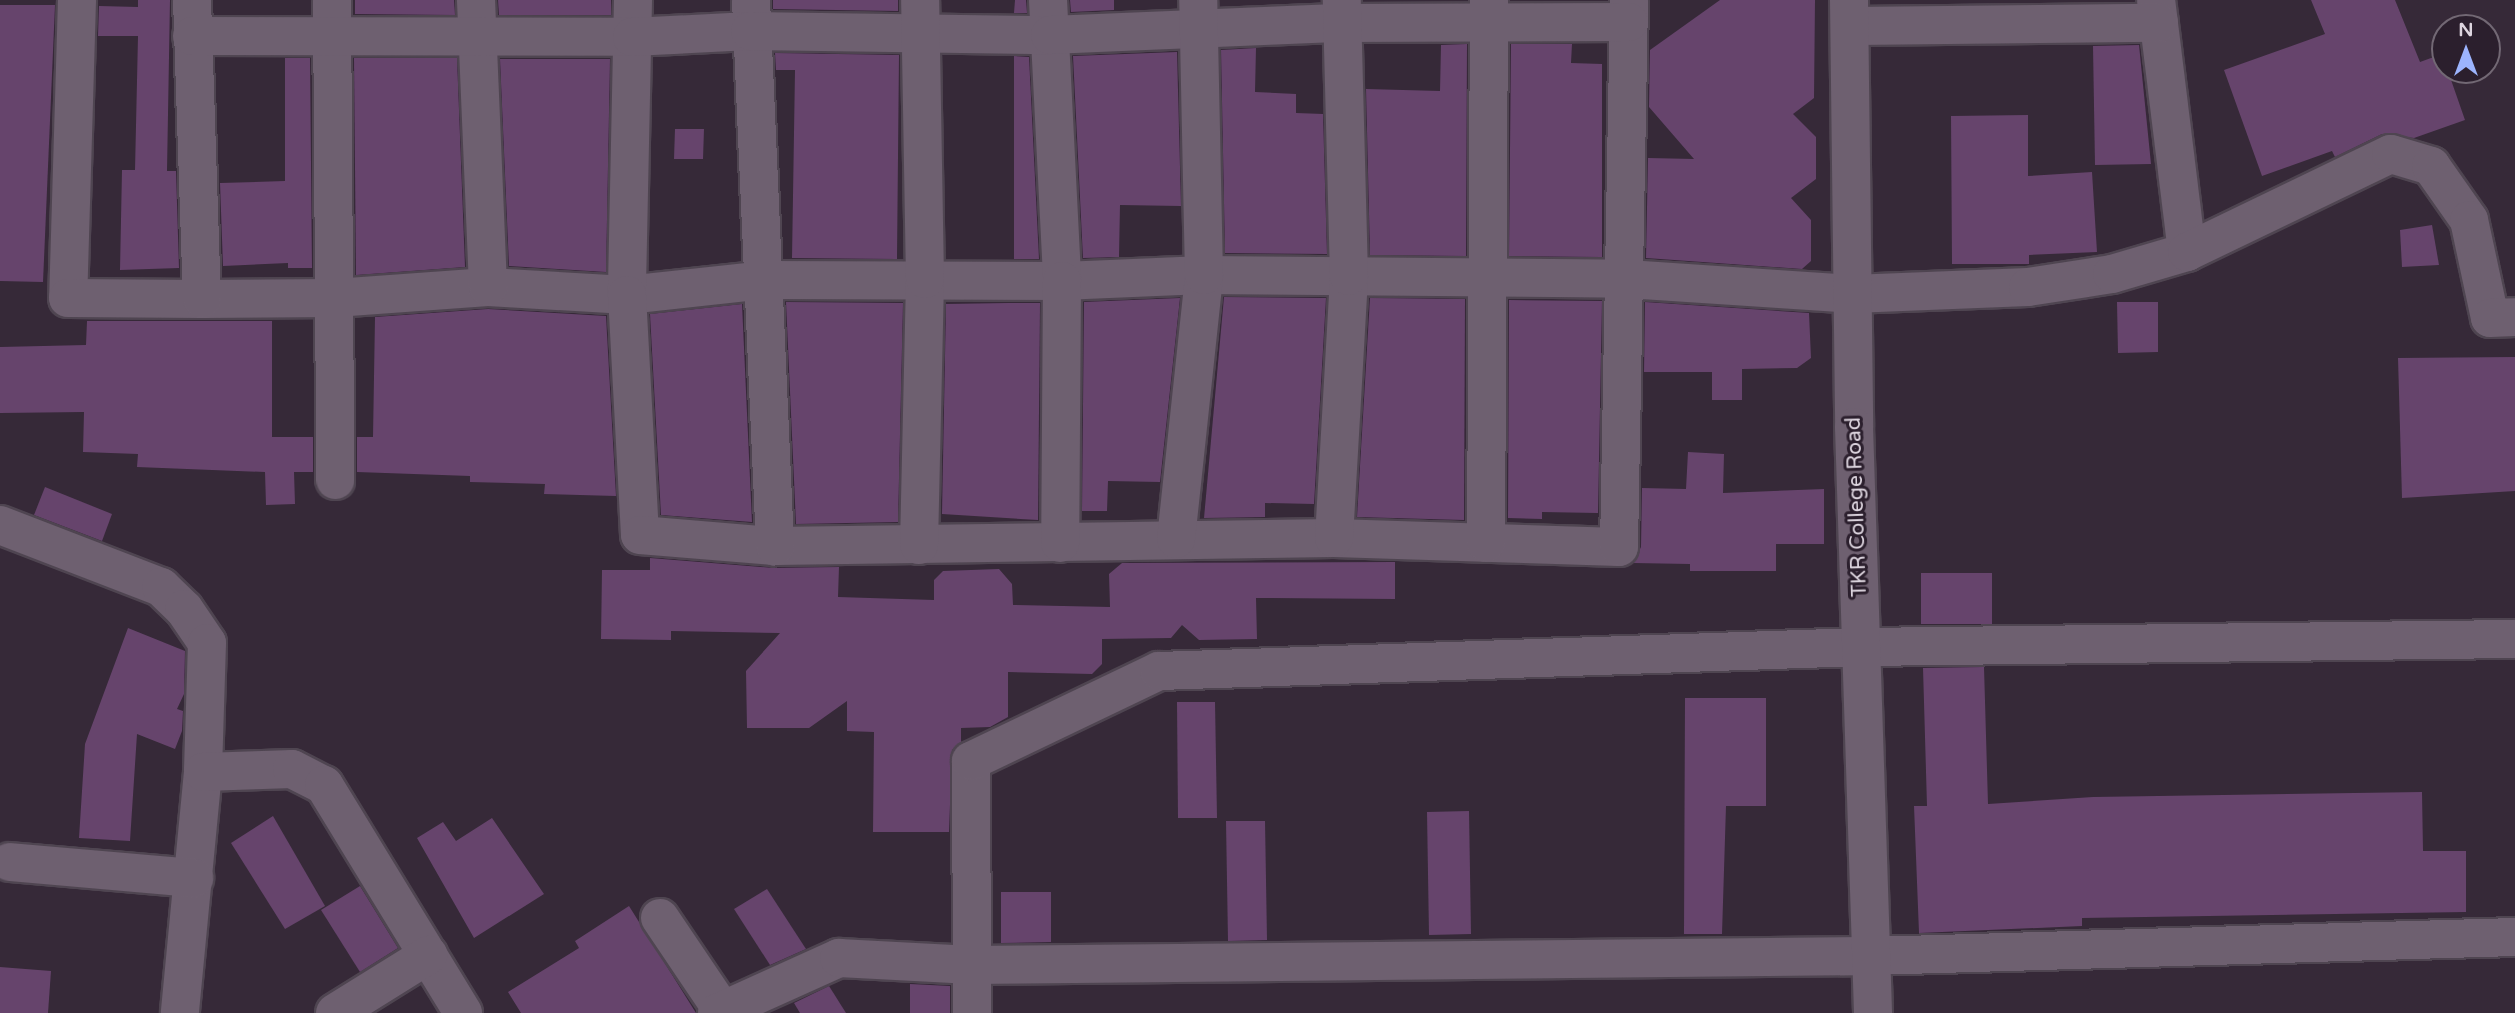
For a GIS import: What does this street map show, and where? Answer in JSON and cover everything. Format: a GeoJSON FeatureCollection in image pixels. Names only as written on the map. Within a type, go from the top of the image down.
{"type":"FeatureCollection","features":[{"type":"Feature","properties":{"kind":"street"},"geometry":{"type":"LineString","coordinates":[[77,0],[68,298],[335,298],[488,287],[627,295],[764,280],[1062,281],[1204,275],[1486,280],[1626,279],[1852,294],[2028,287],[2112,274],[2187,252],[2390,154],[2431,166],[2469,220],[2490,318],[2515,317]]}},
{"type":"Feature","properties":{"kind":"street"},"geometry":{"type":"LineString","coordinates":[[332,0],[336,39],[335,480]]}},
{"type":"Feature","properties":{"kind":"street"},"geometry":{"type":"LineString","coordinates":[[1486,543],[1489,11]]}},
{"type":"Feature","properties":{"kind":"street"},"geometry":{"type":"LineString","coordinates":[[202,299],[192,18],[336,39],[476,18],[751,16],[1049,18],[1342,12],[1629,11],[1619,547],[1334,538],[775,546],[640,535],[627,295],[633,18]]}},
{"type":"Feature","properties":{"kind":"street"},"geometry":{"type":"LineString","coordinates":[[1334,538],[1349,276],[1342,12]]}},
{"type":"Feature","properties":{"kind":"street"},"geometry":{"type":"LineString","coordinates":[[1850,13],[2158,12],[2187,252]]}},
{"type":"Feature","properties":{"kind":"street","name":"TKR College Road"},"geometry":{"type":"LineString","coordinates":[[1850,13],[1852,294],[1872,1013]]}},
{"type":"Feature","properties":{"kind":"street"},"geometry":{"type":"LineString","coordinates":[[1176,540],[1204,275],[1197,14]]}},
{"type":"Feature","properties":{"kind":"street"},"geometry":{"type":"LineString","coordinates":[[751,16],[775,546]]}},
{"type":"Feature","properties":{"kind":"street"},"geometry":{"type":"LineString","coordinates":[[919,545],[925,279],[920,17]]}},
{"type":"Feature","properties":{"kind":"street"},"geometry":{"type":"LineString","coordinates":[[476,18],[488,287]]}},
{"type":"Feature","properties":{"kind":"street"},"geometry":{"type":"LineString","coordinates":[[1049,18],[1062,281],[1060,542]]}},
{"type":"Feature","properties":{"kind":"street"},"geometry":{"type":"LineString","coordinates":[[0,525],[161,587],[184,609],[207,643],[203,772],[180,1013]]}},
{"type":"Feature","properties":{"kind":"street"},"geometry":{"type":"LineString","coordinates":[[972,1013],[971,761],[1159,671],[1861,647],[2515,639]]}},
{"type":"Feature","properties":{"kind":"street"},"geometry":{"type":"LineString","coordinates":[[203,772],[292,769],[324,785],[463,1013]]}},
{"type":"Feature","properties":{"kind":"street"},"geometry":{"type":"LineString","coordinates":[[10,862],[194,878]]}},
{"type":"Feature","properties":{"kind":"street"},"geometry":{"type":"LineString","coordinates":[[660,918],[721,1012],[839,958],[972,965],[1871,956],[2515,937]]}},
{"type":"Feature","properties":{"kind":"street"},"geometry":{"type":"LineString","coordinates":[[335,1013],[428,955]]}},
{"type":"Feature","properties":{"kind":"building"},"geometry":{"type":"Polygon","coordinates":[[[138,0],[170,0],[167,171],[176,171],[179,268],[120,270],[122,170],[135,170],[138,36],[98,36],[99,6],[138,7],[138,0]]]}},
{"type":"Feature","properties":{"kind":"building"},"geometry":{"type":"Polygon","coordinates":[[[355,0],[454,0],[455,15],[355,14],[355,0]]]}},
{"type":"Feature","properties":{"kind":"building"},"geometry":{"type":"Polygon","coordinates":[[[498,0],[611,0],[611,15],[499,15],[498,0]]]}},
{"type":"Feature","properties":{"kind":"building"},"geometry":{"type":"Polygon","coordinates":[[[773,0],[898,0],[898,11],[773,9],[773,0]]]}},
{"type":"Feature","properties":{"kind":"building"},"geometry":{"type":"Polygon","coordinates":[[[1015,0],[1026,0],[1027,13],[1014,13],[1015,0]]]}},
{"type":"Feature","properties":{"kind":"building"},"geometry":{"type":"Polygon","coordinates":[[[1070,0],[1114,0],[1114,10],[1071,12],[1070,0]]]}},
{"type":"Feature","properties":{"kind":"building"},"geometry":{"type":"Polygon","coordinates":[[[1720,0],[1815,0],[1814,98],[1793,114],[1816,137],[1816,179],[1791,198],[1811,220],[1811,261],[1802,269],[1646,258],[1648,158],[1694,159],[1649,107],[1650,50],[1720,0]]]}},
{"type":"Feature","properties":{"kind":"building"},"geometry":{"type":"Polygon","coordinates":[[[2311,0],[2395,0],[2420,62],[2431,58],[2431,84],[2452,84],[2465,120],[2414,138],[2382,134],[2335,157],[2332,151],[2262,176],[2224,70],[2325,34],[2311,0]]]}},
{"type":"Feature","properties":{"kind":"building"},"geometry":{"type":"Polygon","coordinates":[[[0,5],[55,5],[43,282],[0,281],[0,5]]]}},
{"type":"Feature","properties":{"kind":"building"},"geometry":{"type":"Polygon","coordinates":[[[1467,44],[1466,256],[1370,255],[1366,89],[1440,91],[1441,45],[1467,44]]]}},
{"type":"Feature","properties":{"kind":"building"},"geometry":{"type":"Polygon","coordinates":[[[1511,44],[1572,44],[1571,63],[1602,64],[1602,257],[1509,256],[1511,44]]]}},
{"type":"Feature","properties":{"kind":"building"},"geometry":{"type":"Polygon","coordinates":[[[2139,45],[2151,164],[2095,165],[2093,46],[2139,45]]]}},
{"type":"Feature","properties":{"kind":"building"},"geometry":{"type":"Polygon","coordinates":[[[1256,48],[1255,92],[1296,94],[1296,113],[1323,114],[1327,254],[1225,253],[1221,50],[1256,48]]]}},
{"type":"Feature","properties":{"kind":"building"},"geometry":{"type":"Polygon","coordinates":[[[1177,52],[1181,206],[1120,205],[1119,257],[1083,258],[1073,56],[1177,52]]]}},
{"type":"Feature","properties":{"kind":"building"},"geometry":{"type":"Polygon","coordinates":[[[775,53],[899,55],[897,259],[792,258],[795,70],[776,70],[775,53]]]}},
{"type":"Feature","properties":{"kind":"building"},"geometry":{"type":"Polygon","coordinates":[[[1014,56],[1029,57],[1039,259],[1014,259],[1014,56]]]}},
{"type":"Feature","properties":{"kind":"building"},"geometry":{"type":"Polygon","coordinates":[[[285,58],[310,58],[312,268],[288,268],[288,263],[223,266],[220,183],[285,181],[285,58]]]}},
{"type":"Feature","properties":{"kind":"building"},"geometry":{"type":"Polygon","coordinates":[[[354,58],[457,58],[465,267],[356,275],[354,58]]]}},
{"type":"Feature","properties":{"kind":"building"},"geometry":{"type":"Polygon","coordinates":[[[500,59],[610,59],[606,272],[509,266],[500,59]]]}},
{"type":"Feature","properties":{"kind":"building"},"geometry":{"type":"Polygon","coordinates":[[[2028,115],[2028,176],[2092,172],[2097,252],[2029,255],[2029,264],[1952,264],[1951,116],[2028,115]]]}},
{"type":"Feature","properties":{"kind":"building"},"geometry":{"type":"Polygon","coordinates":[[[675,129],[704,129],[703,159],[674,159],[675,129]]]}},
{"type":"Feature","properties":{"kind":"building"},"geometry":{"type":"Polygon","coordinates":[[[2432,225],[2439,265],[2402,267],[2400,230],[2432,225]]]}},
{"type":"Feature","properties":{"kind":"building"},"geometry":{"type":"Polygon","coordinates":[[[1224,297],[1326,298],[1314,504],[1265,503],[1265,517],[1204,518],[1224,297]]]}},
{"type":"Feature","properties":{"kind":"building"},"geometry":{"type":"Polygon","coordinates":[[[1180,298],[1160,482],[1108,481],[1107,511],[1082,511],[1084,302],[1180,298]]]}},
{"type":"Feature","properties":{"kind":"building"},"geometry":{"type":"Polygon","coordinates":[[[1370,298],[1465,299],[1464,520],[1357,517],[1370,298]]]}},
{"type":"Feature","properties":{"kind":"building"},"geometry":{"type":"Polygon","coordinates":[[[1509,300],[1602,301],[1598,513],[1542,512],[1542,519],[1508,518],[1509,300]]]}},
{"type":"Feature","properties":{"kind":"building"},"geometry":{"type":"Polygon","coordinates":[[[786,302],[903,303],[898,522],[796,524],[786,302]]]}},
{"type":"Feature","properties":{"kind":"building"},"geometry":{"type":"Polygon","coordinates":[[[1645,302],[1809,313],[1811,358],[1797,368],[1742,369],[1742,400],[1712,400],[1712,372],[1644,372],[1645,302]]]}},
{"type":"Feature","properties":{"kind":"building"},"geometry":{"type":"Polygon","coordinates":[[[2117,302],[2158,302],[2158,352],[2118,353],[2117,302]]]}},
{"type":"Feature","properties":{"kind":"building"},"geometry":{"type":"Polygon","coordinates":[[[1040,303],[1038,520],[942,514],[946,304],[1040,303]]]}},
{"type":"Feature","properties":{"kind":"building"},"geometry":{"type":"Polygon","coordinates":[[[742,304],[752,522],[661,515],[650,314],[742,304]]]}},
{"type":"Feature","properties":{"kind":"building"},"geometry":{"type":"Polygon","coordinates":[[[488,309],[606,316],[616,496],[544,494],[545,484],[470,482],[470,476],[357,472],[357,437],[373,437],[375,317],[488,309]]]}},
{"type":"Feature","properties":{"kind":"building"},"geometry":{"type":"Polygon","coordinates":[[[87,321],[272,321],[272,437],[313,437],[313,472],[294,472],[295,504],[266,505],[265,472],[137,467],[138,454],[83,452],[84,412],[0,413],[0,347],[86,345],[87,321]]]}},
{"type":"Feature","properties":{"kind":"building"},"geometry":{"type":"Polygon","coordinates":[[[2515,357],[2515,491],[2402,498],[2398,358],[2515,357]]]}},
{"type":"Feature","properties":{"kind":"building"},"geometry":{"type":"Polygon","coordinates":[[[1688,452],[1724,454],[1723,493],[1824,489],[1824,544],[1776,544],[1776,571],[1690,571],[1690,564],[1633,563],[1641,547],[1642,488],[1686,489],[1688,452]]]}},
{"type":"Feature","properties":{"kind":"building"},"geometry":{"type":"Polygon","coordinates":[[[45,487],[112,514],[102,541],[34,515],[45,487]]]}},
{"type":"Feature","properties":{"kind":"building"},"geometry":{"type":"Polygon","coordinates":[[[650,558],[773,568],[839,567],[838,597],[934,600],[934,580],[943,571],[999,569],[1012,584],[1013,605],[1110,607],[1109,574],[1122,563],[1395,562],[1395,599],[1256,598],[1257,639],[1199,640],[1182,625],[1171,638],[1102,639],[1102,664],[1092,674],[1008,672],[1008,717],[990,727],[961,728],[961,742],[952,750],[949,832],[873,832],[874,732],[847,731],[847,701],[809,728],[747,728],[746,671],[780,633],[671,631],[671,640],[601,639],[602,570],[650,570],[650,558]]]}},
{"type":"Feature","properties":{"kind":"building"},"geometry":{"type":"Polygon","coordinates":[[[1921,573],[1992,573],[1992,624],[1921,624],[1921,573]]]}},
{"type":"Feature","properties":{"kind":"building"},"geometry":{"type":"Polygon","coordinates":[[[128,628],[185,651],[184,694],[177,709],[183,711],[182,731],[175,749],[137,734],[130,841],[79,838],[85,744],[128,628]]]}},
{"type":"Feature","properties":{"kind":"building"},"geometry":{"type":"Polygon","coordinates":[[[1984,667],[1988,804],[2093,797],[2422,792],[2423,851],[2466,851],[2466,912],[2082,918],[2082,926],[1919,933],[1914,806],[1927,806],[1923,668],[1984,667]]]}},
{"type":"Feature","properties":{"kind":"building"},"geometry":{"type":"Polygon","coordinates":[[[1685,698],[1766,698],[1766,806],[1726,806],[1722,934],[1684,934],[1685,698]]]}},
{"type":"Feature","properties":{"kind":"building"},"geometry":{"type":"Polygon","coordinates":[[[1177,702],[1215,702],[1217,818],[1178,818],[1177,702]]]}},
{"type":"Feature","properties":{"kind":"building"},"geometry":{"type":"Polygon","coordinates":[[[1469,811],[1471,934],[1429,935],[1427,812],[1469,811]]]}},
{"type":"Feature","properties":{"kind":"building"},"geometry":{"type":"Polygon","coordinates":[[[273,816],[325,906],[285,929],[231,843],[273,816]]]}},
{"type":"Feature","properties":{"kind":"building"},"geometry":{"type":"Polygon","coordinates":[[[492,818],[544,894],[474,938],[417,838],[443,822],[456,841],[492,818]]]}},
{"type":"Feature","properties":{"kind":"building"},"geometry":{"type":"Polygon","coordinates":[[[1226,821],[1265,821],[1267,940],[1228,941],[1226,821]]]}},
{"type":"Feature","properties":{"kind":"building"},"geometry":{"type":"Polygon","coordinates":[[[360,886],[398,948],[360,972],[321,910],[360,886]]]}},
{"type":"Feature","properties":{"kind":"building"},"geometry":{"type":"Polygon","coordinates":[[[767,889],[806,949],[770,965],[734,909],[767,889]]]}},
{"type":"Feature","properties":{"kind":"building"},"geometry":{"type":"Polygon","coordinates":[[[1001,892],[1051,892],[1051,942],[1001,943],[1001,892]]]}},
{"type":"Feature","properties":{"kind":"building"},"geometry":{"type":"Polygon","coordinates":[[[629,906],[696,1013],[521,1013],[508,992],[579,948],[575,941],[629,906]]]}},
{"type":"Feature","properties":{"kind":"building"},"geometry":{"type":"Polygon","coordinates":[[[0,967],[51,971],[48,1013],[0,1013],[0,967]]]}},
{"type":"Feature","properties":{"kind":"building"},"geometry":{"type":"Polygon","coordinates":[[[910,984],[950,986],[950,1013],[910,1013],[910,984]]]}},
{"type":"Feature","properties":{"kind":"building"},"geometry":{"type":"Polygon","coordinates":[[[829,986],[846,1013],[800,1013],[794,1003],[829,986]]]}}]}
